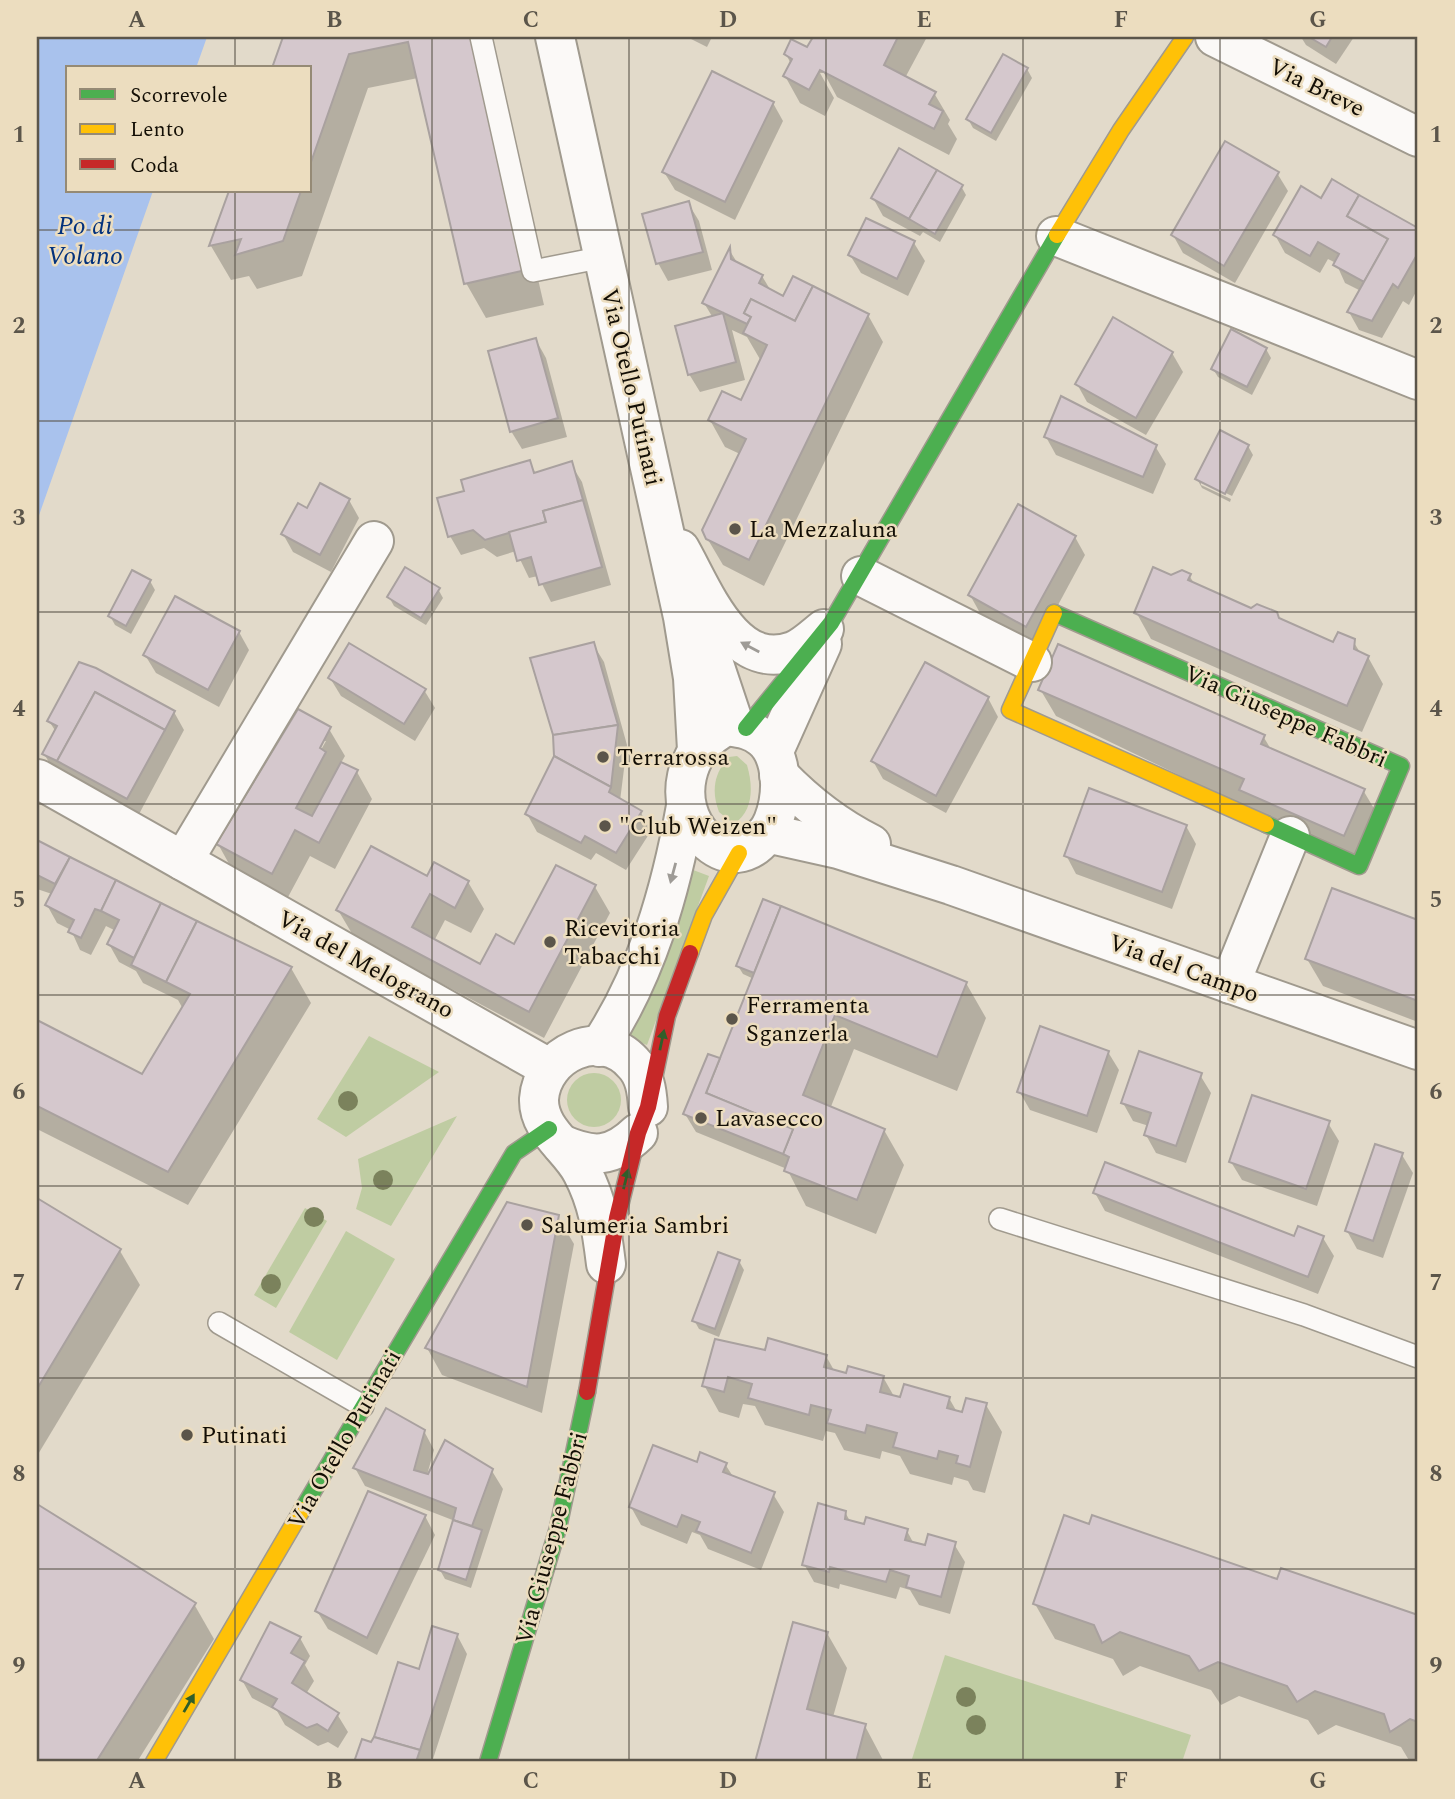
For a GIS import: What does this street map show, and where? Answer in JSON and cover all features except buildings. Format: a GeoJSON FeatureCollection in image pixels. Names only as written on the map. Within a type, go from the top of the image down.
{"type":"FeatureCollection","features":[{"type":"Feature","properties":{"kind":"street","name":"Via Otello Putinati"},"geometry":{"type":"LineString","coordinates":[[555,37],[692,665],[697,750]]}},
{"type":"Feature","properties":{"kind":"street","name":"Via Giuseppe Fabbri"},"geometry":{"type":"LineString","coordinates":[[488,1762],[558,1528],[577,1448],[606,1270],[667,1016],[704,915],[752,843],[775,815],[781,794],[759,745],[861,576],[1056,236],[1121,130],[1185,37]]}},
{"type":"Feature","properties":{"kind":"street","name":"Via Breve"},"geometry":{"type":"LineString","coordinates":[[1215,37],[1418,137]]}},
{"type":"Feature","properties":{"kind":"street"},"geometry":{"type":"LineString","coordinates":[[1056,236],[1418,380]]}},
{"type":"Feature","properties":{"kind":"street","name":"Via Otello Putinati"},"geometry":{"type":"LineString","coordinates":[[661,517],[717,667],[759,745]]}},
{"type":"Feature","properties":{"kind":"street","name":"Via Giuseppe Fabbri"},"geometry":{"type":"LineString","coordinates":[[661,517],[724,626],[748,647],[776,655],[796,651],[831,623]]}},
{"type":"Feature","properties":{"kind":"street"},"geometry":{"type":"LineString","coordinates":[[183,861],[374,541]]}},
{"type":"Feature","properties":{"kind":"street"},"geometry":{"type":"LineString","coordinates":[[861,576],[1032,662]]}},
{"type":"Feature","properties":{"kind":"street","name":"Via Giuseppe Fabbri"},"geometry":{"type":"LineString","coordinates":[[1054,612],[1401,766],[1359,866],[1010,710],[1032,662],[1054,612]]}},
{"type":"Feature","properties":{"kind":"street"},"geometry":{"type":"LineString","coordinates":[[549,1068],[573,1049],[599,1046],[614,1024],[646,957],[677,855],[686,806],[685,784],[697,750],[712,733],[727,726],[759,745]]}},
{"type":"Feature","properties":{"kind":"street","name":"Via del Campo"},"geometry":{"type":"LineString","coordinates":[[759,745],[806,803],[841,829],[951,885]]}},
{"type":"Feature","properties":{"kind":"street","name":"Via del Melograno"},"geometry":{"type":"LineString","coordinates":[[38,779],[549,1068]]}},
{"type":"Feature","properties":{"kind":"street"},"geometry":{"type":"LineString","coordinates":[[686,806],[694,828],[710,844],[727,852],[752,843]]}},
{"type":"Feature","properties":{"kind":"street"},"geometry":{"type":"LineString","coordinates":[[1230,984],[1290,836]]}},
{"type":"Feature","properties":{"kind":"street","name":"Via del Campo"},"geometry":{"type":"LineString","coordinates":[[752,843],[838,849],[951,885],[1418,1051]]}},
{"type":"Feature","properties":{"kind":"street","name":"Via Giuseppe Fabbri"},"geometry":{"type":"LineString","coordinates":[[599,1046],[620,1052],[633,1063],[646,1084],[643,1120]]}},
{"type":"Feature","properties":{"kind":"street","name":"Via Giuseppe Fabbri"},"geometry":{"type":"LineString","coordinates":[[549,1068],[541,1084],[539,1103],[544,1124],[581,1169],[600,1215],[606,1270]]}},
{"type":"Feature","properties":{"kind":"street"},"geometry":{"type":"LineString","coordinates":[[555,1137],[585,1154],[610,1153],[627,1144],[643,1120]]}},
{"type":"Feature","properties":{"kind":"street","name":"Via Otello Putinati"},"geometry":{"type":"LineString","coordinates":[[155,1762],[514,1153],[555,1137]]}},
{"type":"Feature","properties":{"kind":"lane","name":"Via Otello Putinati"},"geometry":{"type":"LineString","coordinates":[[481,37],[533,271],[604,257]]}},
{"type":"Feature","properties":{"kind":"lane"},"geometry":{"type":"LineString","coordinates":[[1000,1219],[1304,1315],[1418,1356]]}},
{"type":"Feature","properties":{"kind":"lane"},"geometry":{"type":"LineString","coordinates":[[219,1323],[363,1406]]}},
{"type":"Feature","properties":{"kind":"green space"},"geometry":{"type":"Polygon","coordinates":[[[737,756],[747,765],[751,789],[745,812],[734,824],[719,812],[715,783],[724,763],[729,757],[737,756]]]}},
{"type":"Feature","properties":{"kind":"green space"},"geometry":{"type":"Polygon","coordinates":[[[688,868],[709,876],[647,1045],[626,1037],[688,868]]]}},
{"type":"Feature","properties":{"kind":"green space"},"geometry":{"type":"Polygon","coordinates":[[[369,1036],[439,1072],[346,1137],[317,1119],[369,1036]]]}},
{"type":"Feature","properties":{"kind":"green space"},"geometry":{"type":"Polygon","coordinates":[[[594,1073],[613,1081],[621,1100],[613,1119],[594,1127],[575,1119],[567,1100],[575,1081],[594,1073]]]}},
{"type":"Feature","properties":{"kind":"green space"},"geometry":{"type":"Polygon","coordinates":[[[457,1116],[391,1226],[356,1209],[362,1188],[358,1159],[457,1116]]]}},
{"type":"Feature","properties":{"kind":"green space"},"geometry":{"type":"Polygon","coordinates":[[[305,1208],[327,1221],[276,1308],[254,1295],[305,1208]]]}},
{"type":"Feature","properties":{"kind":"green space"},"geometry":{"type":"Polygon","coordinates":[[[346,1231],[395,1259],[337,1360],[289,1332],[346,1231]]]}},
{"type":"Feature","properties":{"kind":"green space"},"geometry":{"type":"Polygon","coordinates":[[[945,1655],[1191,1735],[1182,1762],[911,1762],[945,1655]]]}},
{"type":"Feature","properties":{"kind":"water","name":"Po di Volano"},"geometry":{"type":"Polygon","coordinates":[[[37,37],[207,37],[197,66],[66,66],[66,192],[153,192],[37,521],[37,37]]]}},
{"type":"Feature","properties":{"kind":"traffic: fast"},"geometry":{"type":"LineString","coordinates":[[746,728],[831,623],[1057,235]]}},
{"type":"Feature","properties":{"kind":"traffic: fast"},"geometry":{"type":"LineString","coordinates":[[1054,613],[1401,766],[1359,866],[1266,824]]}},
{"type":"Feature","properties":{"kind":"traffic: fast"},"geometry":{"type":"LineString","coordinates":[[302,1510],[514,1153],[549,1129]]}},
{"type":"Feature","properties":{"kind":"traffic: fast"},"geometry":{"type":"LineString","coordinates":[[488,1762],[558,1528],[587,1392]]}},
{"type":"Feature","properties":{"kind":"traffic: slow"},"geometry":{"type":"LineString","coordinates":[[1057,235],[1121,130],[1185,37]]}},
{"type":"Feature","properties":{"kind":"traffic: slow"},"geometry":{"type":"LineString","coordinates":[[1054,613],[1010,710],[1266,824]]}},
{"type":"Feature","properties":{"kind":"traffic: slow"},"geometry":{"type":"LineString","coordinates":[[690,953],[704,915],[739,853]]}},
{"type":"Feature","properties":{"kind":"traffic: slow"},"geometry":{"type":"LineString","coordinates":[[154,1762],[302,1510]]}},
{"type":"Feature","properties":{"kind":"traffic: jam"},"geometry":{"type":"LineString","coordinates":[[587,1392],[617,1218],[638,1133],[648,1107],[667,1016],[690,953]]}},
{"type":"Feature","properties":{"kind":"place","name":"La Mezzaluna"},"geometry":{"type":"Point","coordinates":[735,529]}},
{"type":"Feature","properties":{"kind":"place","name":"Terrarossa"},"geometry":{"type":"Point","coordinates":[603,757]}},
{"type":"Feature","properties":{"kind":"place","name":"\"Club Weizen\""},"geometry":{"type":"Point","coordinates":[605,826]}},
{"type":"Feature","properties":{"kind":"place","name":"Ricevitoria Tabacchi"},"geometry":{"type":"Point","coordinates":[550,942]}},
{"type":"Feature","properties":{"kind":"place","name":"Ferramenta Sganzerla"},"geometry":{"type":"Point","coordinates":[732,1019]}},
{"type":"Feature","properties":{"kind":"place","name":"Lavasecco"},"geometry":{"type":"Point","coordinates":[701,1118]}},
{"type":"Feature","properties":{"kind":"place","name":"Salumeria Sambri"},"geometry":{"type":"Point","coordinates":[527,1225]}},
{"type":"Feature","properties":{"kind":"place","name":"Putinati"},"geometry":{"type":"Point","coordinates":[187,1435]}}]}
